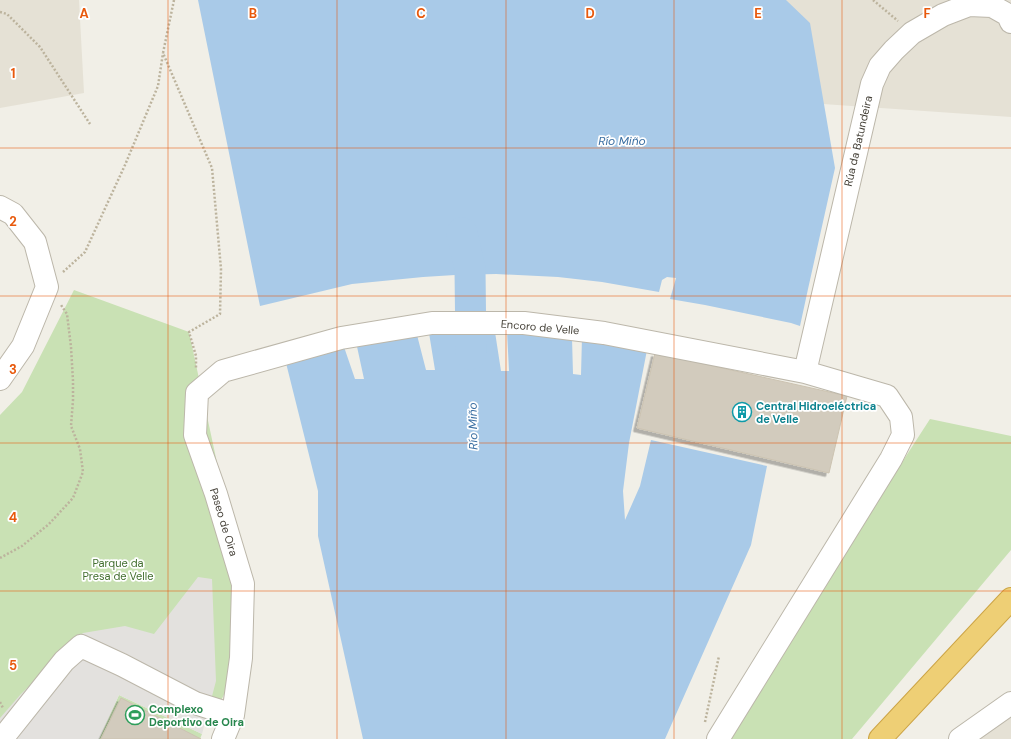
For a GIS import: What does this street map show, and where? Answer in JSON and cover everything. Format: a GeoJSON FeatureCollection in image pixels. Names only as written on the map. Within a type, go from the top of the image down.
{"type":"FeatureCollection","features":[{"type":"Feature","properties":{"kind":"highway"},"geometry":{"type":"LineString","coordinates":[[880,739],[1011,599]]}},
{"type":"Feature","properties":{"kind":"street","name":"Rúa da Batundeira"},"geometry":{"type":"LineString","coordinates":[[805,372],[872,84],[880,66],[912,33],[943,14],[969,6],[992,6],[1008,15],[1011,22]]}},
{"type":"Feature","properties":{"kind":"street"},"geometry":{"type":"LineString","coordinates":[[0,207],[13,214],[35,242],[47,286],[23,346],[0,379]]}},
{"type":"Feature","properties":{"kind":"street","name":"Encoro de Velle"},"geometry":{"type":"LineString","coordinates":[[276,356],[341,338],[432,323],[524,323],[604,333],[805,372],[887,396],[902,417],[902,435],[891,459],[710,733]]}},
{"type":"Feature","properties":{"kind":"street","name":"Paseo de Oira"},"geometry":{"type":"LineString","coordinates":[[223,739],[233,716],[241,658],[243,584],[216,494],[195,435],[197,393],[223,371],[276,356]]}},
{"type":"Feature","properties":{"kind":"street"},"geometry":{"type":"LineString","coordinates":[[0,737],[5,735],[64,661],[81,646],[122,665],[195,703],[233,716]]}},
{"type":"Feature","properties":{"kind":"street"},"geometry":{"type":"LineString","coordinates":[[960,739],[1011,703]]}},
{"type":"Feature","properties":{"kind":"path"},"geometry":{"type":"LineString","coordinates":[[0,558],[22,546],[49,524],[73,498],[83,472],[80,450],[71,426],[73,381],[67,314],[47,286],[85,252],[125,165],[158,86],[174,0]]}},
{"type":"Feature","properties":{"kind":"path"},"geometry":{"type":"LineString","coordinates":[[873,0],[912,33]]}},
{"type":"Feature","properties":{"kind":"path"},"geometry":{"type":"LineString","coordinates":[[0,12],[8,14],[40,47],[90,124]]}},
{"type":"Feature","properties":{"kind":"path"},"geometry":{"type":"LineString","coordinates":[[163,53],[212,168],[221,269],[220,314],[189,332],[196,356],[196,371]]}},
{"type":"Feature","properties":{"kind":"path"},"geometry":{"type":"LineString","coordinates":[[710,733],[705,722],[719,656]]}},
{"type":"Feature","properties":{"kind":"shaded area"},"geometry":{"type":"Polygon","coordinates":[[[0,0],[79,0],[84,93],[0,108],[0,0]]]}},
{"type":"Feature","properties":{"kind":"shaded area"},"geometry":{"type":"Polygon","coordinates":[[[761,0],[1011,0],[1011,117],[794,102],[761,0]]]}},
{"type":"Feature","properties":{"kind":"shaded area"},"geometry":{"type":"Polygon","coordinates":[[[198,577],[212,579],[216,681],[202,734],[119,695],[99,739],[0,739],[0,718],[21,694],[83,633],[125,626],[154,634],[198,577]]]}},
{"type":"Feature","properties":{"kind":"shaded area"},"geometry":{"type":"Polygon","coordinates":[[[1011,696],[1011,739],[968,739],[1011,696]]]}},
{"type":"Feature","properties":{"kind":"green space","name":"Parque da Presa de Velle"},"geometry":{"type":"Polygon","coordinates":[[[74,290],[189,332],[243,584],[241,658],[213,718],[112,688],[0,739],[0,415],[22,392],[74,290]]]}},
{"type":"Feature","properties":{"kind":"green space"},"geometry":{"type":"Polygon","coordinates":[[[930,419],[1011,436],[1011,550],[852,739],[723,739],[930,419]]]}},
{"type":"Feature","properties":{"kind":"green space","name":"Complexo Deportivo de Oira"},"geometry":{"type":"Polygon","coordinates":[[[119,695],[202,734],[200,739],[99,739],[119,695]]]}},
{"type":"Feature","properties":{"kind":"water","name":"Río Miño"},"geometry":{"type":"Polygon","coordinates":[[[198,0],[786,0],[810,23],[835,168],[800,326],[705,305],[670,299],[676,278],[667,277],[662,280],[659,292],[602,282],[558,277],[496,274],[423,277],[352,284],[260,306],[198,0]]]}},
{"type":"Feature","properties":{"kind":"water","name":"Río Miño"},"geometry":{"type":"Polygon","coordinates":[[[507,331],[572,338],[573,374],[581,375],[582,337],[647,350],[629,443],[623,491],[625,520],[640,486],[651,440],[767,466],[751,545],[665,739],[363,739],[318,536],[318,491],[285,359],[343,344],[355,379],[364,379],[356,342],[417,335],[426,370],[435,370],[429,333],[495,332],[501,371],[509,371],[507,331]]]}},
{"type":"Feature","properties":{"kind":"building","name":"Central Hidroeléctrica de Velle"},"geometry":{"type":"Polygon","coordinates":[[[655,353],[847,396],[829,473],[637,428],[655,353]]]}},
{"type":"Feature","properties":{"kind":"building","name":"Complexo Deportivo de Oira"},"geometry":{"type":"Polygon","coordinates":[[[121,698],[201,739],[101,739],[121,698]]]}},
{"type":"Feature","properties":{"kind":"waterway","name":"Río Miño"},"geometry":{"type":"LineString","coordinates":[[462,233],[470,269],[471,354]]}},
{"type":"Feature","properties":{"kind":"place","name":"Central Hidroeléctrica de Velle"},"geometry":{"type":"Point","coordinates":[742,412]}},
{"type":"Feature","properties":{"kind":"place","name":"Complexo Deportivo de Oira"},"geometry":{"type":"Point","coordinates":[135,715]}}]}
